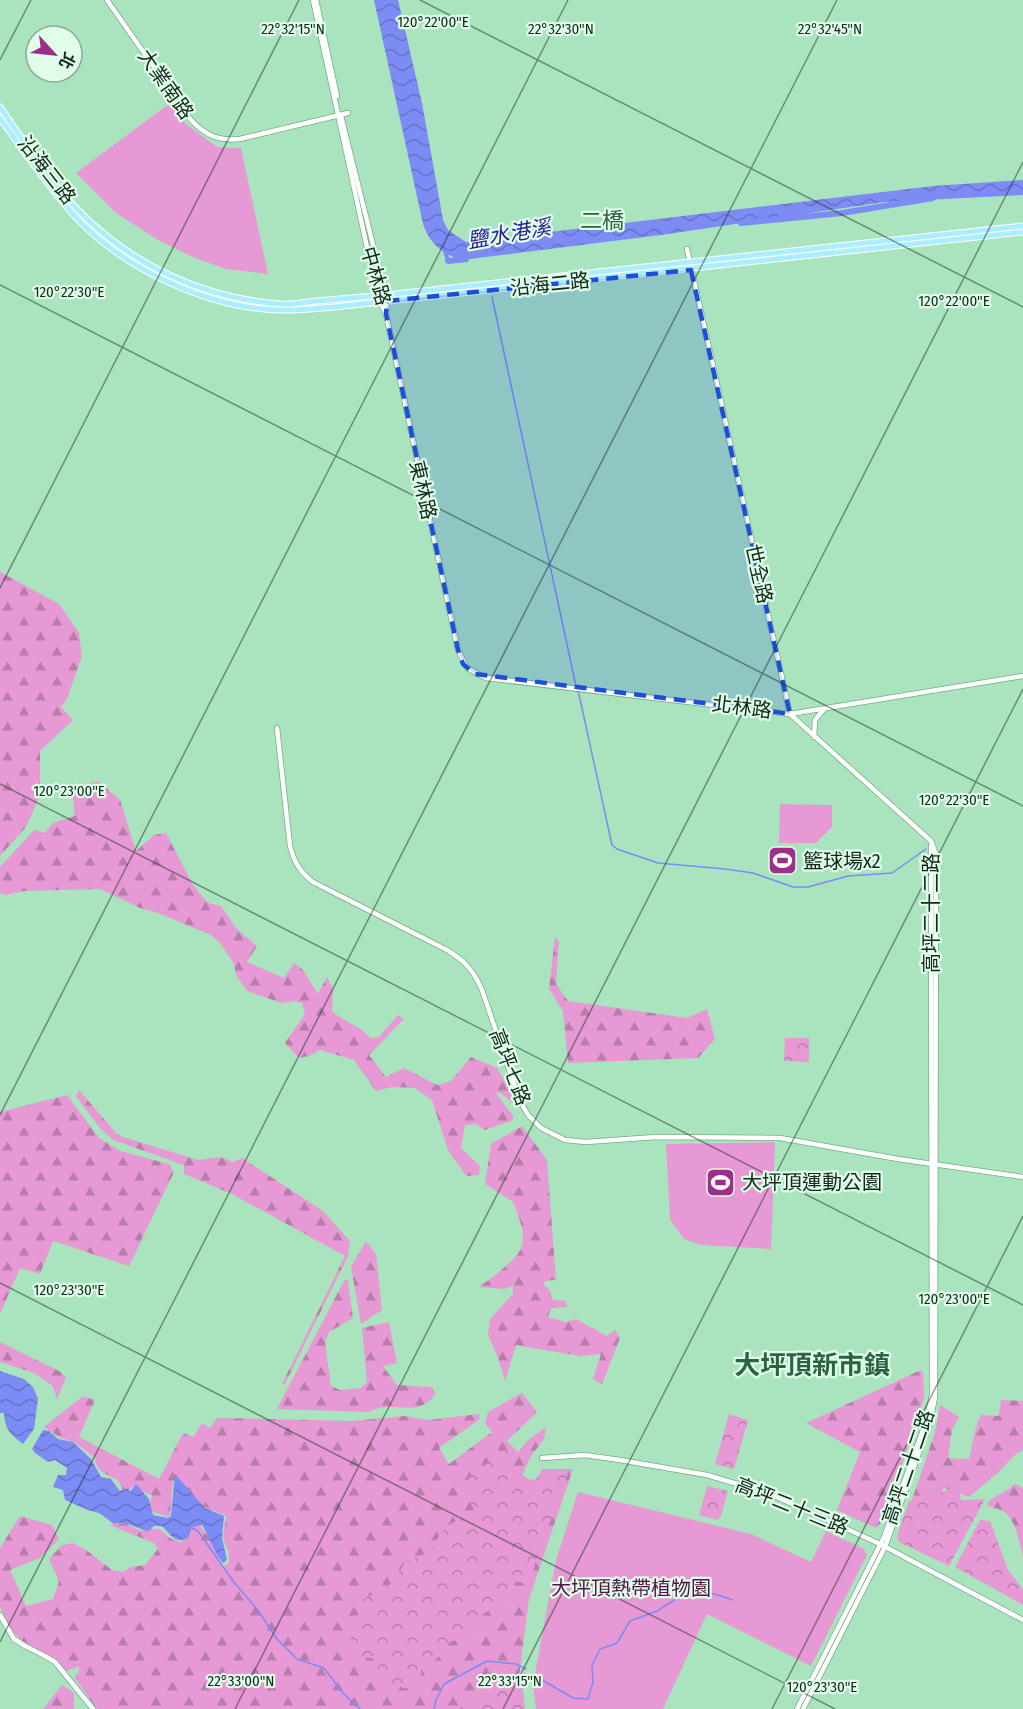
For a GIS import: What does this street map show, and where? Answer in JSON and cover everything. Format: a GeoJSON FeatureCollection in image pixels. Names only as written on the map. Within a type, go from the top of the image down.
{"type":"FeatureCollection","features":[{"type":"Feature","properties":{"kind":"main road","name":"沿海三路"},"geometry":{"type":"LineString","coordinates":[[0,107],[49,175],[77,209],[99,229]]}},
{"type":"Feature","properties":{"kind":"main road","name":"沿海三路"},"geometry":{"type":"LineString","coordinates":[[0,118],[73,214],[94,234]]}},
{"type":"Feature","properties":{"kind":"main road","name":"沿海二路"},"geometry":{"type":"LineString","coordinates":[[94,234],[127,259],[185,289],[248,306],[284,310],[508,281],[1023,226]]}},
{"type":"Feature","properties":{"kind":"main road","name":"沿海二路"},"geometry":{"type":"LineString","coordinates":[[99,229],[124,250],[151,267],[216,293],[250,301],[283,304],[379,299]]}},
{"type":"Feature","properties":{"kind":"main road","name":"沿海二路"},"geometry":{"type":"LineString","coordinates":[[387,298],[509,289],[1023,232]]}},
{"type":"Feature","properties":{"kind":"main road"},"geometry":{"type":"LineString","coordinates":[[508,281],[509,289]]}},
{"type":"Feature","properties":{"kind":"street","name":"大業南路"},"geometry":{"type":"LineString","coordinates":[[107,0],[191,120],[201,131],[212,137],[228,140],[240,139],[348,113]]}},
{"type":"Feature","properties":{"kind":"street","name":"中林路"},"geometry":{"type":"LineString","coordinates":[[314,0],[379,299],[386,314]]}},
{"type":"Feature","properties":{"kind":"street","name":"中林路"},"geometry":{"type":"LineString","coordinates":[[340,115],[387,298],[386,314]]}},
{"type":"Feature","properties":{"kind":"street","name":"世全路"},"geometry":{"type":"LineString","coordinates":[[687,249],[790,714]]}},
{"type":"Feature","properties":{"kind":"street","name":"東林路"},"geometry":{"type":"LineString","coordinates":[[386,314],[458,650],[463,664]]}},
{"type":"Feature","properties":{"kind":"street","name":"北林路"},"geometry":{"type":"LineString","coordinates":[[463,664],[475,674],[486,678],[790,714],[1023,676]]}},
{"type":"Feature","properties":{"kind":"street"},"geometry":{"type":"LineString","coordinates":[[814,736],[815,720],[825,708]]}},
{"type":"Feature","properties":{"kind":"street"},"geometry":{"type":"LineString","coordinates":[[790,714],[814,736]]}},
{"type":"Feature","properties":{"kind":"street","name":"高坪七路"},"geometry":{"type":"LineString","coordinates":[[277,728],[288,835],[294,861],[302,873],[313,882],[447,950],[467,964],[475,974],[482,990],[520,1101],[528,1115],[541,1128],[565,1140],[586,1142],[656,1137],[780,1138],[1023,1177]]}},
{"type":"Feature","properties":{"kind":"street","name":"高坪二十二路"},"geometry":{"type":"LineString","coordinates":[[803,1709],[883,1545],[926,1422],[932,1395],[934,1164],[931,841],[814,736]]}},
{"type":"Feature","properties":{"kind":"street","name":"高坪二十三路"},"geometry":{"type":"LineString","coordinates":[[542,1458],[585,1455],[707,1475],[768,1493],[883,1545],[1023,1620]]}},
{"type":"Feature","properties":{"kind":"street","name":"高坪二十二路"},"geometry":{"type":"LineString","coordinates":[[797,1709],[883,1545]]}},
{"type":"Feature","properties":{"kind":"street"},"geometry":{"type":"LineString","coordinates":[[0,1615],[14,1639],[55,1662],[93,1709]]}},
{"type":"Feature","properties":{"kind":"highlighted area"},"geometry":{"type":"Polygon","coordinates":[[[691,270],[790,714],[475,674],[463,664],[458,650],[386,314],[387,301],[691,270]]]}},
{"type":"Feature","properties":{"kind":"green space"},"geometry":{"type":"Polygon","coordinates":[[[170,103],[186,124],[217,147],[241,148],[268,274],[226,269],[195,258],[158,240],[116,213],[76,173],[170,103]]]}},
{"type":"Feature","properties":{"kind":"green space"},"geometry":{"type":"Polygon","coordinates":[[[0,572],[59,604],[79,633],[82,656],[67,699],[61,707],[73,720],[40,751],[40,795],[26,827],[0,856],[0,572]]]}},
{"type":"Feature","properties":{"kind":"green space"},"geometry":{"type":"Polygon","coordinates":[[[98,781],[120,800],[136,851],[154,835],[166,833],[193,885],[208,903],[221,906],[236,928],[257,946],[247,962],[284,978],[294,963],[303,970],[318,994],[327,977],[333,989],[332,1011],[370,1038],[379,1037],[398,1015],[404,1019],[369,1055],[386,1077],[404,1068],[437,1085],[451,1081],[471,1057],[497,1068],[517,1102],[515,1105],[502,1094],[495,1092],[514,1117],[511,1121],[485,1130],[476,1124],[465,1125],[461,1148],[480,1166],[479,1175],[466,1176],[448,1150],[432,1100],[415,1088],[392,1087],[376,1091],[354,1060],[320,1050],[299,1058],[285,1043],[305,1014],[302,1003],[294,1001],[282,1003],[247,991],[236,975],[234,964],[221,944],[211,935],[140,908],[100,889],[24,891],[5,895],[0,893],[0,867],[34,830],[45,833],[53,823],[75,816],[72,789],[98,781]]]}},
{"type":"Feature","properties":{"kind":"green space"},"geometry":{"type":"Polygon","coordinates":[[[780,804],[832,805],[832,827],[816,843],[779,843],[780,804]]]}},
{"type":"Feature","properties":{"kind":"green space","name":"籃球場x2"},"geometry":{"type":"Polygon","coordinates":[[[779,847],[794,855],[785,874],[769,867],[779,847]]]}},
{"type":"Feature","properties":{"kind":"green space"},"geometry":{"type":"Polygon","coordinates":[[[555,937],[559,941],[556,984],[568,1001],[687,1018],[707,1009],[715,1039],[698,1058],[568,1063],[563,1011],[549,989],[555,937]]]}},
{"type":"Feature","properties":{"kind":"green space"},"geometry":{"type":"Polygon","coordinates":[[[785,1038],[809,1038],[809,1062],[784,1061],[785,1038]]]}},
{"type":"Feature","properties":{"kind":"green space"},"geometry":{"type":"Polygon","coordinates":[[[79,1090],[117,1134],[198,1160],[221,1157],[233,1162],[242,1158],[323,1211],[350,1241],[348,1256],[285,1384],[282,1384],[345,1256],[232,1194],[184,1174],[184,1165],[113,1140],[99,1127],[76,1096],[79,1090]]]}},
{"type":"Feature","properties":{"kind":"green space"},"geometry":{"type":"Polygon","coordinates":[[[67,1095],[99,1138],[120,1151],[169,1164],[174,1172],[129,1266],[53,1241],[40,1274],[20,1268],[0,1314],[0,1112],[67,1095]]]}},
{"type":"Feature","properties":{"kind":"green space"},"geometry":{"type":"Polygon","coordinates":[[[522,1126],[547,1160],[556,1280],[545,1281],[544,1285],[550,1290],[553,1300],[566,1301],[567,1307],[551,1308],[548,1317],[566,1322],[576,1319],[607,1336],[615,1330],[620,1338],[602,1384],[593,1379],[601,1354],[580,1356],[516,1345],[505,1381],[488,1335],[490,1319],[513,1294],[513,1286],[504,1289],[479,1287],[514,1258],[523,1243],[521,1225],[513,1202],[485,1184],[491,1144],[522,1126]]]}},
{"type":"Feature","properties":{"kind":"green space","name":"大坪頂運動公園"},"geometry":{"type":"Polygon","coordinates":[[[775,1142],[771,1249],[700,1245],[684,1239],[670,1219],[666,1144],[775,1142]]]}},
{"type":"Feature","properties":{"kind":"green space"},"geometry":{"type":"Polygon","coordinates":[[[366,1241],[376,1254],[382,1310],[361,1324],[351,1267],[366,1241]]]}},
{"type":"Feature","properties":{"kind":"green space"},"geometry":{"type":"Polygon","coordinates":[[[345,1279],[348,1280],[353,1318],[329,1332],[325,1342],[331,1386],[340,1390],[361,1388],[367,1382],[362,1328],[389,1322],[397,1363],[383,1366],[397,1385],[431,1387],[436,1394],[426,1403],[412,1408],[383,1407],[369,1412],[277,1409],[345,1279]]]}},
{"type":"Feature","properties":{"kind":"green space"},"geometry":{"type":"Polygon","coordinates":[[[0,1342],[61,1372],[66,1378],[57,1399],[53,1386],[34,1373],[0,1362],[0,1342]]]}},
{"type":"Feature","properties":{"kind":"green space"},"geometry":{"type":"Polygon","coordinates":[[[921,1370],[924,1398],[889,1504],[882,1521],[876,1528],[837,1510],[860,1452],[806,1423],[921,1370]]]}},
{"type":"Feature","properties":{"kind":"green space"},"geometry":{"type":"Polygon","coordinates":[[[522,1393],[537,1412],[507,1441],[518,1452],[528,1440],[546,1427],[544,1439],[531,1456],[519,1482],[525,1502],[542,1469],[573,1469],[529,1599],[517,1693],[518,1709],[97,1709],[74,1677],[79,1672],[79,1666],[67,1671],[55,1659],[21,1640],[12,1631],[0,1607],[0,1548],[20,1516],[52,1525],[59,1539],[40,1558],[10,1570],[26,1606],[53,1599],[59,1581],[49,1559],[62,1545],[73,1543],[112,1570],[123,1572],[131,1567],[145,1565],[158,1549],[154,1543],[109,1525],[125,1523],[140,1531],[157,1529],[182,1542],[192,1524],[198,1523],[206,1534],[212,1531],[219,1559],[224,1566],[229,1563],[229,1554],[223,1538],[226,1516],[200,1505],[180,1483],[173,1481],[170,1515],[168,1517],[149,1510],[152,1495],[132,1487],[126,1494],[118,1480],[100,1470],[95,1458],[74,1442],[59,1437],[44,1427],[83,1396],[95,1400],[79,1437],[159,1479],[183,1433],[193,1437],[202,1423],[210,1428],[217,1418],[352,1421],[405,1416],[429,1420],[479,1414],[480,1419],[439,1448],[449,1464],[492,1432],[485,1423],[488,1412],[522,1393]]]}},
{"type":"Feature","properties":{"kind":"green space"},"geometry":{"type":"Polygon","coordinates":[[[1001,1400],[1023,1401],[1023,1450],[969,1497],[944,1488],[933,1501],[911,1503],[935,1432],[940,1405],[959,1417],[952,1430],[948,1458],[969,1459],[981,1415],[999,1416],[1001,1400]]]}},
{"type":"Feature","properties":{"kind":"green space"},"geometry":{"type":"Polygon","coordinates":[[[729,1414],[748,1420],[734,1469],[715,1464],[729,1414]]]}},
{"type":"Feature","properties":{"kind":"green space"},"geometry":{"type":"Polygon","coordinates":[[[509,1447],[508,1463],[529,1480],[568,1474],[536,1560],[531,1584],[512,1581],[512,1597],[475,1619],[476,1637],[448,1642],[439,1657],[421,1670],[421,1686],[409,1689],[383,1683],[374,1659],[346,1652],[363,1599],[389,1585],[405,1561],[428,1553],[445,1527],[475,1511],[462,1483],[509,1447]]]}},
{"type":"Feature","properties":{"kind":"green space"},"geometry":{"type":"Polygon","coordinates":[[[1015,1484],[1023,1488],[1023,1556],[1011,1519],[1003,1511],[986,1504],[1015,1484]]]}},
{"type":"Feature","properties":{"kind":"green space"},"geometry":{"type":"Polygon","coordinates":[[[707,1486],[728,1491],[721,1516],[717,1520],[699,1515],[707,1486]]]}},
{"type":"Feature","properties":{"kind":"green space"},"geometry":{"type":"Polygon","coordinates":[[[958,1487],[961,1500],[985,1499],[949,1566],[899,1542],[897,1536],[909,1501],[958,1487]]]}},
{"type":"Feature","properties":{"kind":"green space","name":"大坪頂熱帶植物園"},"geometry":{"type":"Polygon","coordinates":[[[578,1492],[751,1534],[811,1562],[826,1531],[864,1549],[867,1555],[811,1666],[707,1614],[663,1709],[536,1709],[533,1685],[556,1560],[578,1492]]]}},
{"type":"Feature","properties":{"kind":"green space"},"geometry":{"type":"Polygon","coordinates":[[[980,1520],[990,1521],[1008,1570],[1023,1589],[1023,1605],[955,1567],[980,1520]]]}},
{"type":"Feature","properties":{"kind":"green space"},"geometry":{"type":"Polygon","coordinates":[[[526,1672],[523,1690],[525,1709],[459,1709],[466,1702],[481,1700],[504,1680],[526,1672]]]}},
{"type":"Feature","properties":{"kind":"green space"},"geometry":{"type":"Polygon","coordinates":[[[62,1685],[74,1693],[74,1709],[43,1709],[62,1685]]]}},
{"type":"Feature","properties":{"kind":"water"},"geometry":{"type":"Polygon","coordinates":[[[374,0],[398,0],[422,103],[443,220],[448,230],[466,242],[933,186],[1023,180],[1023,195],[885,202],[661,235],[462,260],[448,255],[433,243],[423,224],[374,0]]]}},
{"type":"Feature","properties":{"kind":"water"},"geometry":{"type":"Polygon","coordinates":[[[0,1371],[24,1379],[33,1387],[38,1399],[34,1429],[23,1444],[9,1432],[4,1413],[0,1413],[0,1371]]]}},
{"type":"Feature","properties":{"kind":"water"},"geometry":{"type":"Polygon","coordinates":[[[43,1430],[49,1431],[58,1439],[73,1442],[91,1459],[101,1477],[111,1479],[120,1491],[128,1488],[130,1492],[136,1484],[149,1499],[153,1515],[168,1518],[171,1516],[175,1474],[205,1508],[224,1516],[222,1538],[227,1560],[223,1563],[202,1525],[192,1527],[188,1538],[180,1540],[174,1538],[162,1526],[154,1526],[149,1531],[127,1524],[114,1524],[99,1513],[65,1500],[63,1490],[53,1487],[58,1475],[66,1475],[67,1468],[55,1460],[48,1462],[32,1449],[43,1430]]]}},
{"type":"Feature","properties":{"kind":"waterway","name":"鹽水港溪"},"geometry":{"type":"LineString","coordinates":[[741,223],[842,213],[933,198]]}},
{"type":"Feature","properties":{"kind":"waterway","name":"鹽水港溪"},"geometry":{"type":"LineString","coordinates":[[445,251],[448,261]]}},
{"type":"Feature","properties":{"kind":"waterway","name":"鹽水港溪"},"geometry":{"type":"LineString","coordinates":[[448,261],[466,259]]}},
{"type":"Feature","properties":{"kind":"waterway"},"geometry":{"type":"LineString","coordinates":[[492,297],[576,686]]}},
{"type":"Feature","properties":{"kind":"waterway"},"geometry":{"type":"LineString","coordinates":[[578,690],[612,845],[617,849],[658,863],[753,873],[793,887],[808,887],[848,876],[892,873],[926,849]]}},
{"type":"Feature","properties":{"kind":"waterway"},"geometry":{"type":"LineString","coordinates":[[190,1527],[198,1531],[277,1639],[297,1659],[324,1668],[343,1693],[360,1709]]}},
{"type":"Feature","properties":{"kind":"waterway"},"geometry":{"type":"LineString","coordinates":[[537,1677],[573,1698],[588,1699],[593,1682],[592,1665],[600,1649],[617,1643],[630,1621],[657,1611],[687,1592],[715,1594],[733,1600]]}},
{"type":"Feature","properties":{"kind":"waterway"},"geometry":{"type":"LineString","coordinates":[[434,1709],[444,1684],[487,1661],[516,1664],[526,1669]]}},
{"type":"Feature","properties":{"kind":"place","name":"籃球場x2"},"geometry":{"type":"Point","coordinates":[782,861]}},
{"type":"Feature","properties":{"kind":"place","name":"大坪頂運動公園"},"geometry":{"type":"Point","coordinates":[721,1182]}},
{"type":"Feature","properties":{"kind":"district","name":"二橋"},"geometry":{"type":"Point","coordinates":[602,220]}},
{"type":"Feature","properties":{"kind":"district","name":"大坪頂新市鎮"},"geometry":{"type":"Point","coordinates":[812,1365]}}]}
